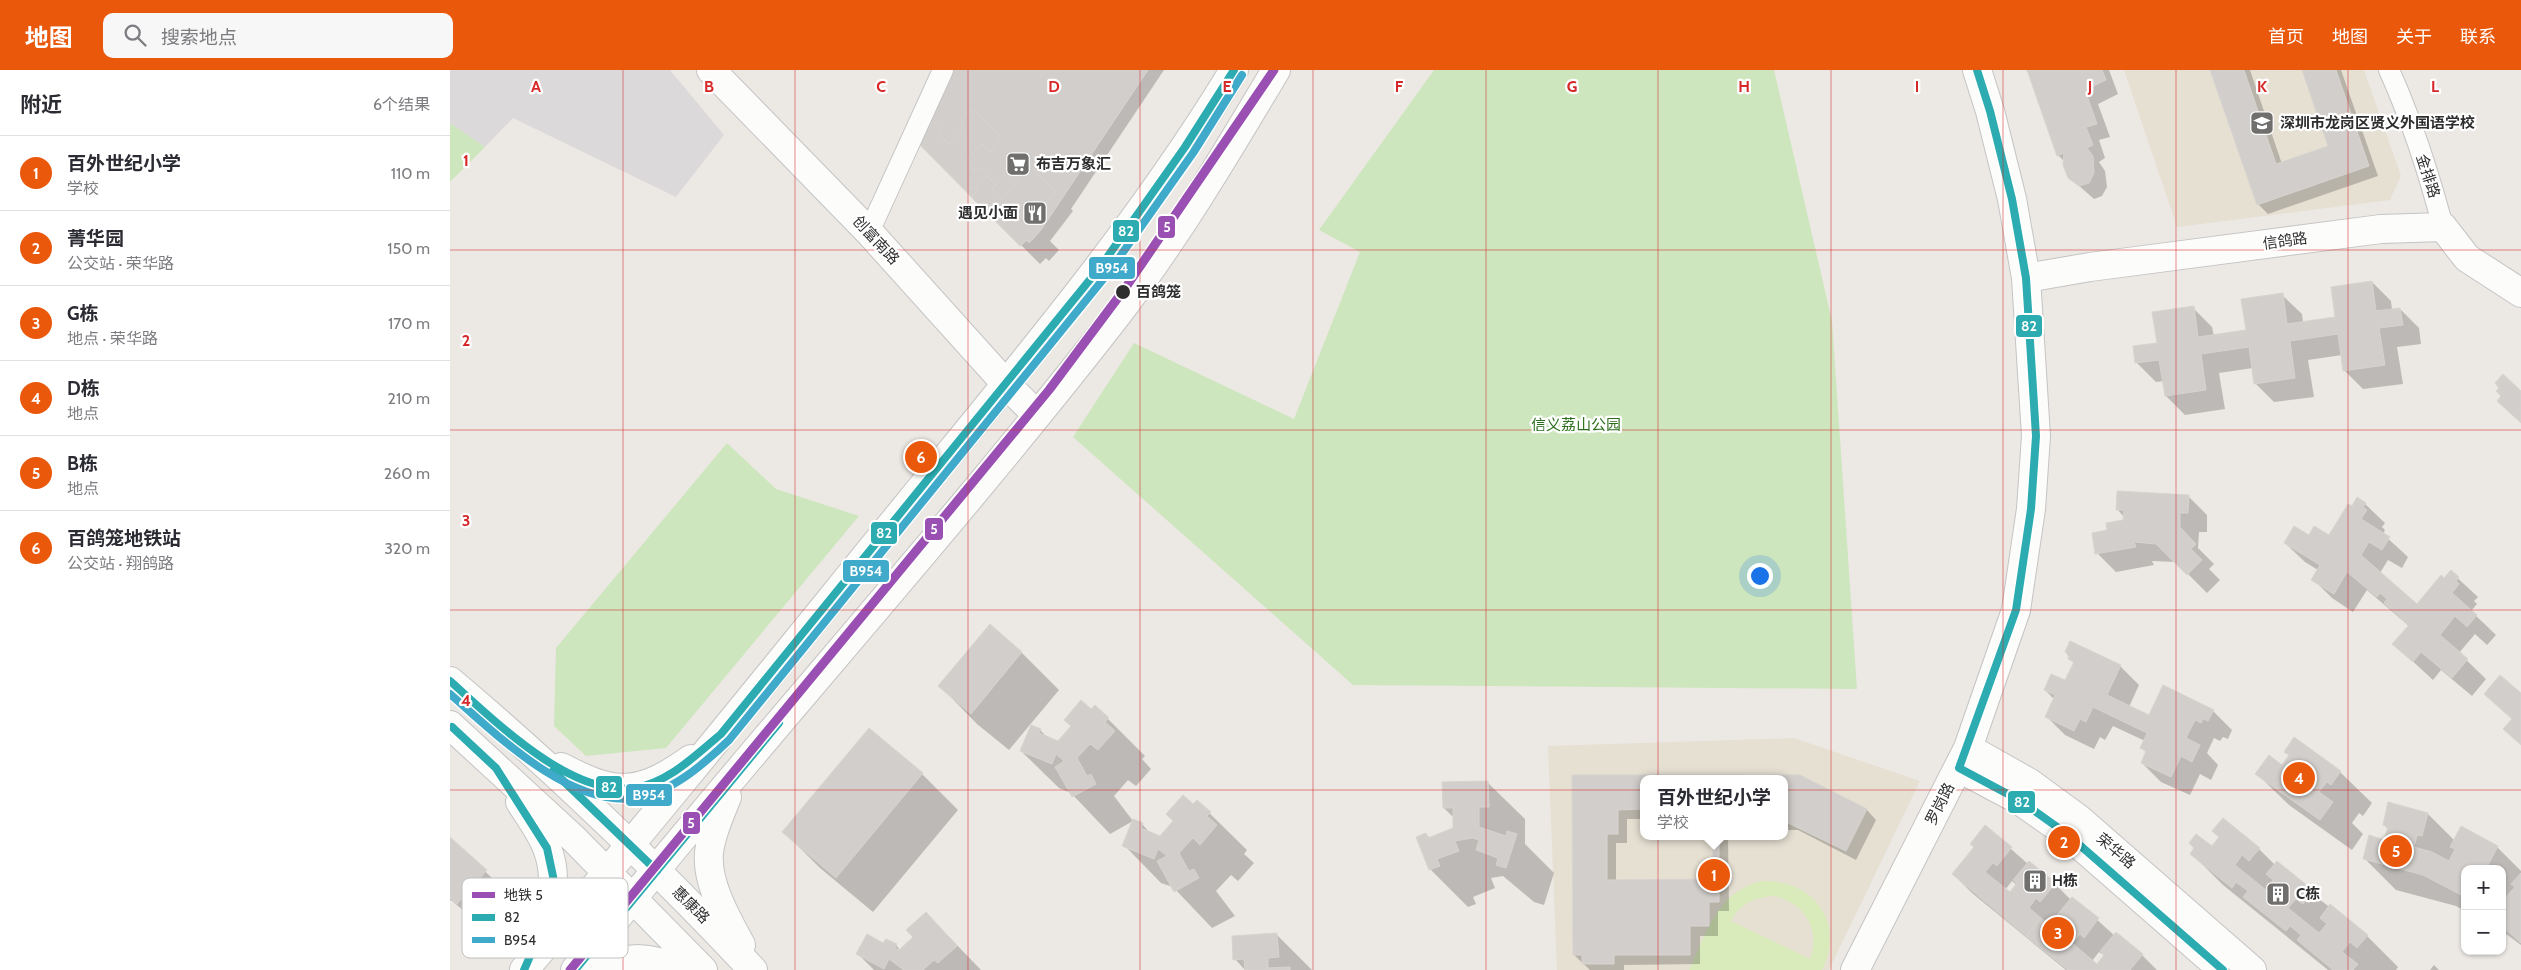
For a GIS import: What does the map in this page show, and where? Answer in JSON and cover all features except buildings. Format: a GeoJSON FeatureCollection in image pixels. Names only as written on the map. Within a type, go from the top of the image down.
{"type":"FeatureCollection","features":[{"type":"Feature","properties":{"kind":"street","name":"创富南路"},"geometry":{"type":"LineString","coordinates":[[711,70],[869,232],[1006,384],[1036,414]]}},
{"type":"Feature","properties":{"kind":"street"},"geometry":{"type":"LineString","coordinates":[[869,232],[942,70]]}},
{"type":"Feature","properties":{"kind":"street"},"geometry":{"type":"LineString","coordinates":[[601,878],[721,734],[1101,266],[1234,70]]}},
{"type":"Feature","properties":{"kind":"street"},"geometry":{"type":"LineString","coordinates":[[628,906],[1117,314],[1158,258],[1228,150],[1276,70]]}},
{"type":"Feature","properties":{"kind":"street","name":"罗岗路"},"geometry":{"type":"LineString","coordinates":[[1855,970],[1963,758],[2016,610],[2032,509],[2036,436],[2026,278],[2012,198],[1990,111],[1977,70]]}},
{"type":"Feature","properties":{"kind":"street","name":"金排路"},"geometry":{"type":"LineString","coordinates":[[2389,70],[2405,105],[2434,190],[2443,227]]}},
{"type":"Feature","properties":{"kind":"street"},"geometry":{"type":"LineString","coordinates":[[2443,227],[2467,258],[2521,293]]}},
{"type":"Feature","properties":{"kind":"street","name":"信鸽路"},"geometry":{"type":"LineString","coordinates":[[2026,278],[2100,266],[2382,229],[2443,227]]}},
{"type":"Feature","properties":{"kind":"street","name":"惠康路"},"geometry":{"type":"LineString","coordinates":[[450,681],[528,748],[686,899],[754,970]]}},
{"type":"Feature","properties":{"kind":"street"},"geometry":{"type":"LineString","coordinates":[[450,726],[574,839],[612,878]]}},
{"type":"Feature","properties":{"kind":"street"},"geometry":{"type":"LineString","coordinates":[[528,748],[593,783],[614,788],[632,788],[655,781],[676,769],[721,734]]}},
{"type":"Feature","properties":{"kind":"street","name":"荣华路"},"geometry":{"type":"LineString","coordinates":[[1963,758],[2067,834],[2223,970]]}},
{"type":"Feature","properties":{"kind":"street","name":"荣华路"},"geometry":{"type":"LineString","coordinates":[[1963,758],[2030,783],[2079,819],[2252,970]]}},
{"type":"Feature","properties":{"kind":"street"},"geometry":{"type":"LineString","coordinates":[[496,768],[547,848],[554,878]]}},
{"type":"Feature","properties":{"kind":"street"},"geometry":{"type":"LineString","coordinates":[[742,768],[719,816],[709,855],[715,888],[754,970]]}},
{"type":"Feature","properties":{"kind":"street"},"geometry":{"type":"LineString","coordinates":[[628,893],[703,970]]}},
{"type":"Feature","properties":{"kind":"street"},"geometry":{"type":"LineString","coordinates":[[524,970],[529,958]]}},
{"type":"Feature","properties":{"kind":"street"},"geometry":{"type":"LineString","coordinates":[[524,970],[534,958]]}},
{"type":"Feature","properties":{"kind":"street"},"geometry":{"type":"LineString","coordinates":[[575,970],[585,958]]}},
{"type":"Feature","properties":{"kind":"street"},"geometry":{"type":"LineString","coordinates":[[596,970],[615,962],[647,958],[682,970]]}},
{"type":"Feature","properties":{"kind":"shaded area"},"geometry":{"type":"Polygon","coordinates":[[[450,70],[670,70],[724,135],[676,197],[513,118],[485,147],[450,123],[450,70]]]}},
{"type":"Feature","properties":{"kind":"shaded area","name":"深圳市龙岗区贤义外国语学校"},"geometry":{"type":"Polygon","coordinates":[[[2124,70],[2364,70],[2401,176],[2390,200],[2177,227],[2124,70]]]}},
{"type":"Feature","properties":{"kind":"shaded area"},"geometry":{"type":"Polygon","coordinates":[[[1794,738],[1920,781],[1829,970],[1557,970],[1548,746],[1794,738]]]}},
{"type":"Feature","properties":{"kind":"green space","name":"信义荔山公园"},"geometry":{"type":"Polygon","coordinates":[[[1434,70],[1774,70],[1832,321],[1857,689],[1353,685],[1073,437],[1134,343],[1294,419],[1360,252],[1319,230],[1434,70]]]}},
{"type":"Feature","properties":{"kind":"green space"},"geometry":{"type":"Polygon","coordinates":[[[450,123],[485,147],[450,182],[450,123]]]}},
{"type":"Feature","properties":{"kind":"green space"},"geometry":{"type":"Polygon","coordinates":[[[727,443],[776,489],[859,516],[666,748],[586,756],[554,726],[556,648],[727,443]]]}},
{"type":"Feature","properties":{"kind":"green space"},"geometry":{"type":"Polygon","coordinates":[[[1761,881],[1779,882],[1795,887],[1809,895],[1820,906],[1827,920],[1830,935],[1828,952],[1822,970],[1689,970],[1708,928],[1723,904],[1746,887],[1761,881]],[[1774,896],[1754,900],[1739,910],[1731,921],[1810,959],[1813,948],[1811,928],[1801,911],[1785,899],[1774,896]]]}},
{"type":"Feature","properties":{"kind":"metro line","name":"5"},"geometry":{"type":"LineString","coordinates":[[628,900],[1049,390],[1126,287],[1274,70]]}},
{"type":"Feature","properties":{"kind":"metro line","name":"5"},"geometry":{"type":"LineString","coordinates":[[570,970],[580,958]]}},
{"type":"Feature","properties":{"kind":"transit line","name":"82"},"geometry":{"type":"LineString","coordinates":[[450,681],[534,752],[584,781],[610,788],[634,788],[658,780],[681,767],[721,734],[1101,266],[1185,147],[1234,70]]}},
{"type":"Feature","properties":{"kind":"transit line","name":"82"},"geometry":{"type":"LineString","coordinates":[[1977,70],[1990,111],[2012,199],[2026,278],[2036,436],[2031,509],[2016,610],[1959,768],[2019,800],[2067,834],[2223,970]]}},
{"type":"Feature","properties":{"kind":"transit line","name":"B954"},"geometry":{"type":"LineString","coordinates":[[450,694],[511,747],[560,780],[585,791],[610,798],[635,798],[648,795],[674,784],[698,768],[729,740],[1109,272],[1193,153],[1242,75]]}},
{"type":"Feature","properties":{"kind":"transit line","name":"82"},"geometry":{"type":"LineString","coordinates":[[628,906],[779,723]]}},
{"type":"Feature","properties":{"kind":"transit line","name":"82"},"geometry":{"type":"LineString","coordinates":[[452,727],[496,768],[547,848],[553,878]]}},
{"type":"Feature","properties":{"kind":"transit line","name":"82"},"geometry":{"type":"LineString","coordinates":[[553,771],[657,871]]}},
{"type":"Feature","properties":{"kind":"transit line","name":"82"},"geometry":{"type":"LineString","coordinates":[[524,970],[529,958]]}},
{"type":"Feature","properties":{"kind":"transit line","name":"82"},"geometry":{"type":"LineString","coordinates":[[575,970],[585,958]]}},
{"type":"Feature","properties":{"kind":"place","name":"深圳市龙岗区贤义外国语学校"},"geometry":{"type":"Point","coordinates":[2262,123]}},
{"type":"Feature","properties":{"kind":"place","name":"布吉万象汇"},"geometry":{"type":"Point","coordinates":[1018,164]}},
{"type":"Feature","properties":{"kind":"place","name":"遇见小面"},"geometry":{"type":"Point","coordinates":[1035,213]}},
{"type":"Feature","properties":{"kind":"place","name":"百鸽笼"},"geometry":{"type":"Point","coordinates":[1123,292]}},
{"type":"Feature","properties":{"kind":"place","name":"百鸽笼地铁站"},"geometry":{"type":"Point","coordinates":[921,457]}},
{"type":"Feature","properties":{"kind":"place","name":"D栋"},"geometry":{"type":"Point","coordinates":[2299,778]}},
{"type":"Feature","properties":{"kind":"place","name":"菁华园"},"geometry":{"type":"Point","coordinates":[2064,842]}},
{"type":"Feature","properties":{"kind":"place","name":"B栋"},"geometry":{"type":"Point","coordinates":[2396,851]}},
{"type":"Feature","properties":{"kind":"place","name":"百外世纪小学"},"geometry":{"type":"Point","coordinates":[1714,875]}},
{"type":"Feature","properties":{"kind":"place","name":"H栋"},"geometry":{"type":"Point","coordinates":[2035,881]}},
{"type":"Feature","properties":{"kind":"place","name":"C栋"},"geometry":{"type":"Point","coordinates":[2278,894]}},
{"type":"Feature","properties":{"kind":"place","name":"G栋"},"geometry":{"type":"Point","coordinates":[2058,933]}}]}
